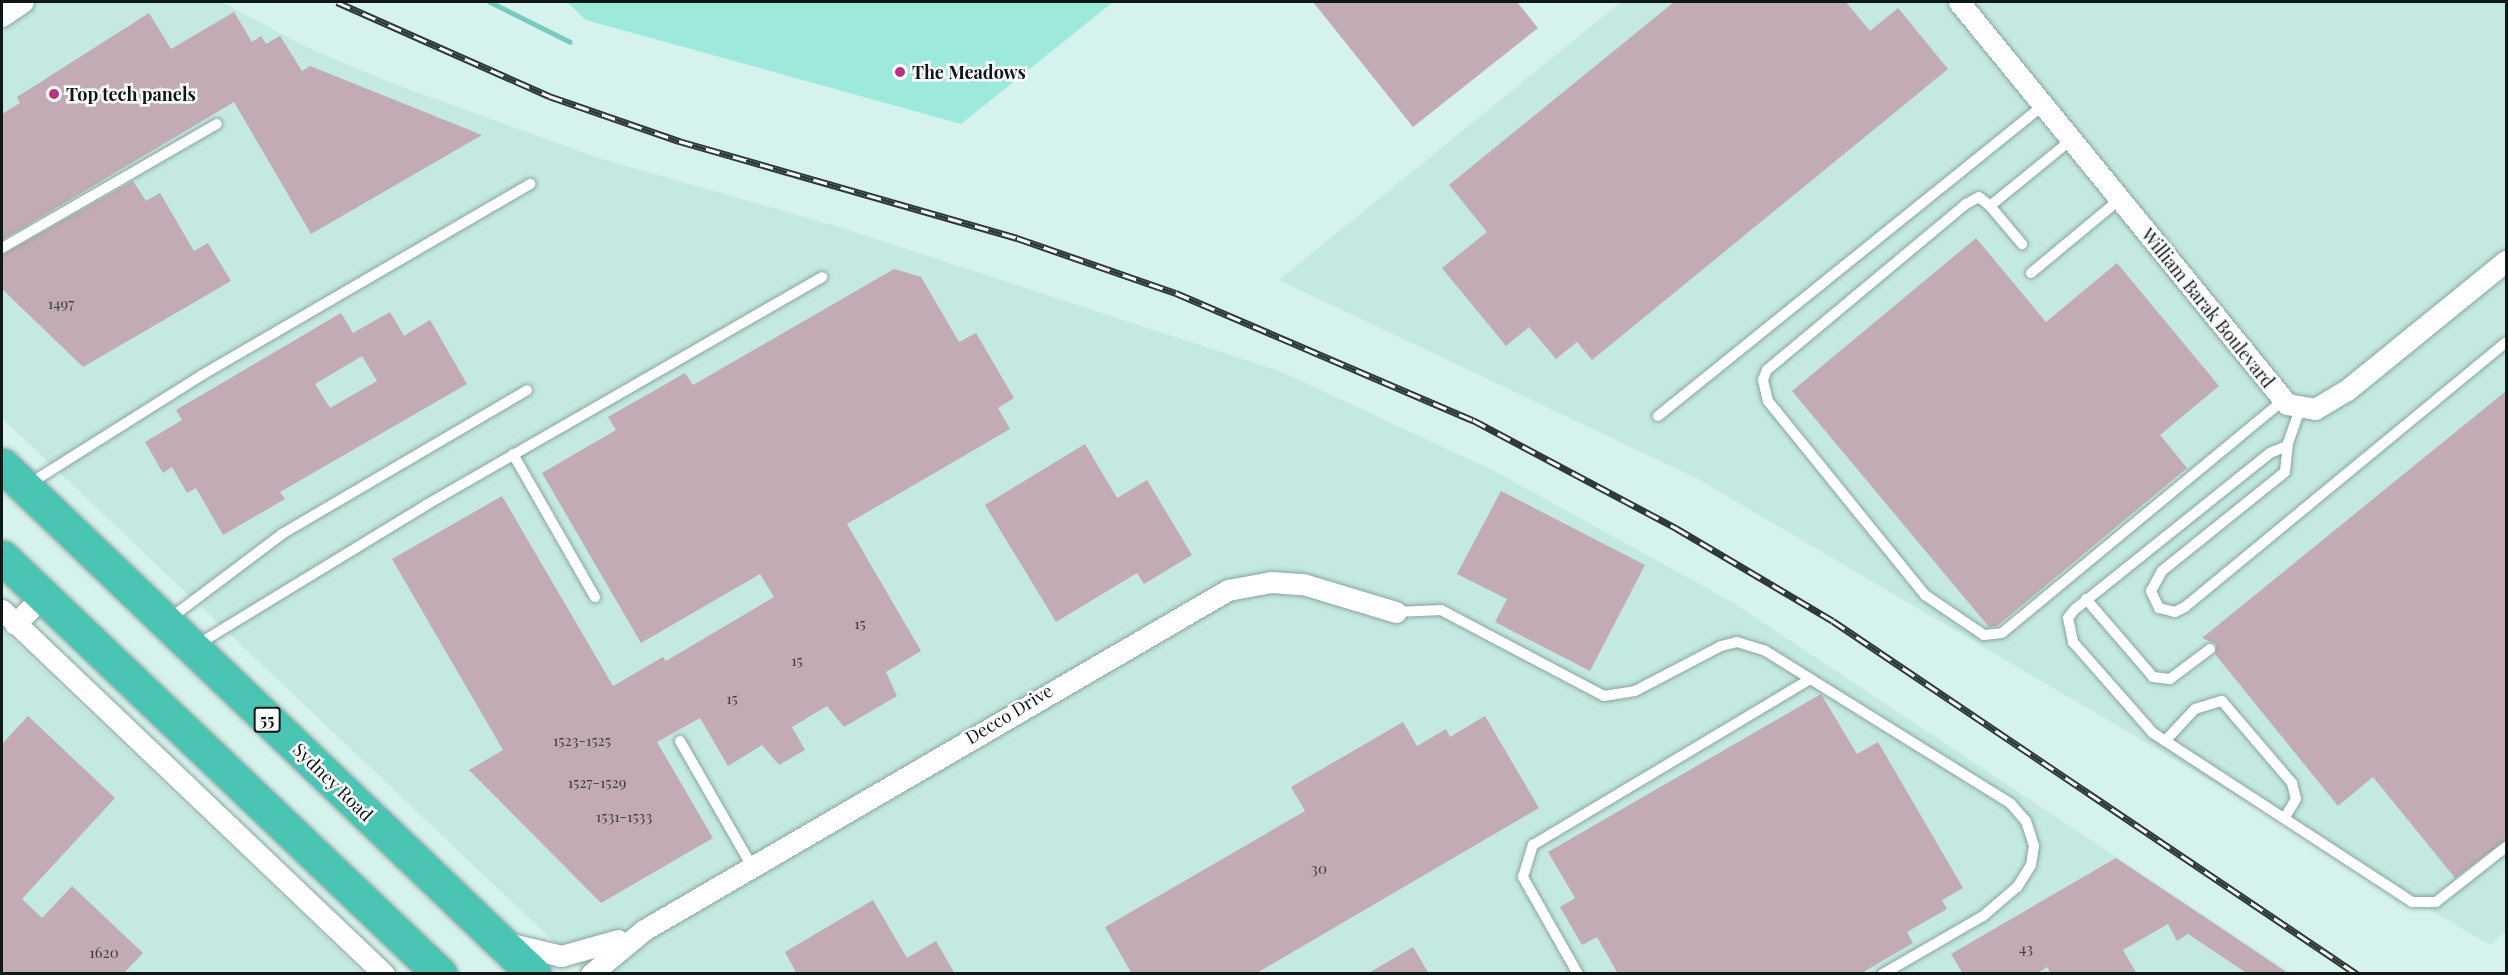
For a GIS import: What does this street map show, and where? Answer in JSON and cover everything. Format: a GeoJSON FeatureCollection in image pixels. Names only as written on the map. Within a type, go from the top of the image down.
{"type":"FeatureCollection","features":[{"type":"Feature","properties":{"kind":"highway","name":"Sydney Road"},"geometry":{"type":"LineString","coordinates":[[2,465],[534,974]]}},
{"type":"Feature","properties":{"kind":"highway"},"geometry":{"type":"LineString","coordinates":[[2,557],[440,974]]}},
{"type":"Feature","properties":{"kind":"street"},"geometry":{"type":"LineString","coordinates":[[2,16],[23,2]]}},
{"type":"Feature","properties":{"kind":"street","name":"William Barak Boulevard"},"geometry":{"type":"LineString","coordinates":[[1959,2],[2120,199],[2293,403]]}},
{"type":"Feature","properties":{"kind":"street"},"geometry":{"type":"LineString","coordinates":[[2293,403],[2315,409],[2347,390],[2506,261]]}},
{"type":"Feature","properties":{"kind":"street","name":"Decco Drive"},"geometry":{"type":"LineString","coordinates":[[591,974],[644,930],[1228,590],[1271,582],[1303,584],[1395,612]]}},
{"type":"Feature","properties":{"kind":"street"},"geometry":{"type":"LineString","coordinates":[[43,596],[8,617],[384,974]]}},
{"type":"Feature","properties":{"kind":"street","name":"Decco Drive"},"geometry":{"type":"LineString","coordinates":[[498,939],[543,955],[577,955],[644,930]]}},
{"type":"Feature","properties":{"kind":"lane"},"geometry":{"type":"LineString","coordinates":[[1658,416],[2043,105]]}},
{"type":"Feature","properties":{"kind":"lane"},"geometry":{"type":"LineString","coordinates":[[2,248],[217,124]]}},
{"type":"Feature","properties":{"kind":"lane"},"geometry":{"type":"LineString","coordinates":[[1990,207],[2072,140]]}},
{"type":"Feature","properties":{"kind":"lane"},"geometry":{"type":"LineString","coordinates":[[25,488],[183,387],[530,184]]}},
{"type":"Feature","properties":{"kind":"lane"},"geometry":{"type":"LineString","coordinates":[[2022,244],[1979,197],[1966,204],[1767,370],[1763,380],[1768,401],[1925,595],[1984,635],[2002,633],[2293,403]]}},
{"type":"Feature","properties":{"kind":"lane"},"geometry":{"type":"LineString","coordinates":[[2031,273],[2120,199]]}},
{"type":"Feature","properties":{"kind":"lane"},"geometry":{"type":"LineString","coordinates":[[193,649],[250,608],[822,277]]}},
{"type":"Feature","properties":{"kind":"lane"},"geometry":{"type":"LineString","coordinates":[[2293,403],[2285,472],[2162,571],[2151,591],[2159,608],[2175,612],[2186,607],[2506,342]]}},
{"type":"Feature","properties":{"kind":"lane"},"geometry":{"type":"LineString","coordinates":[[166,622],[282,534],[527,390]]}},
{"type":"Feature","properties":{"kind":"lane"},"geometry":{"type":"LineString","coordinates":[[2288,443],[2086,600],[2068,618],[2073,642],[2145,726],[2423,905],[2448,893],[2506,847]]}},
{"type":"Feature","properties":{"kind":"lane"},"geometry":{"type":"LineString","coordinates":[[513,454],[596,597]]}},
{"type":"Feature","properties":{"kind":"lane"},"geometry":{"type":"LineString","coordinates":[[2086,600],[2152,677],[2170,679],[2210,649]]}},
{"type":"Feature","properties":{"kind":"lane"},"geometry":{"type":"LineString","coordinates":[[1395,612],[1441,610],[1604,696],[1635,691],[1737,642],[1764,650],[2011,804],[2026,821],[2034,846],[2031,865],[2017,887],[1983,916],[1883,974]]}},
{"type":"Feature","properties":{"kind":"lane"},"geometry":{"type":"LineString","coordinates":[[1578,974],[1523,877],[1533,845],[1810,679]]}},
{"type":"Feature","properties":{"kind":"lane"},"geometry":{"type":"LineString","coordinates":[[2165,741],[2206,702],[2222,701],[2292,783],[2296,799],[2285,817]]}},
{"type":"Feature","properties":{"kind":"lane"},"geometry":{"type":"LineString","coordinates":[[680,741],[752,866]]}},
{"type":"Feature","properties":{"kind":"shaded area"},"geometry":{"type":"Polygon","coordinates":[[[2,2],[222,2],[304,46],[386,81],[598,158],[842,228],[1282,372],[1496,472],[1732,602],[2291,973],[587,973],[2,418],[2,2]]]}},
{"type":"Feature","properties":{"kind":"shaded area"},"geometry":{"type":"Polygon","coordinates":[[[1621,2],[2506,2],[2506,932],[2490,945],[1698,479],[1279,280],[1621,2]]]}},
{"type":"Feature","properties":{"kind":"shaded area"},"geometry":{"type":"Polygon","coordinates":[[[2,630],[363,973],[2,973],[2,630]]]}},
{"type":"Feature","properties":{"kind":"green space","name":"The Meadows"},"geometry":{"type":"Polygon","coordinates":[[[567,2],[1113,2],[961,124],[586,20],[567,2]]]}},
{"type":"Feature","properties":{"kind":"building"},"geometry":{"type":"Polygon","coordinates":[[[1313,2],[1517,2],[1538,28],[1413,127],[1313,2]]]}},
{"type":"Feature","properties":{"kind":"building"},"geometry":{"type":"Polygon","coordinates":[[[1674,2],[1846,2],[1870,31],[1898,8],[1948,69],[1592,360],[1577,342],[1556,359],[1529,327],[1506,346],[1442,268],[1487,232],[1449,185],[1674,2]]]}},
{"type":"Feature","properties":{"kind":"building"},"geometry":{"type":"Polygon","coordinates":[[[234,12],[252,42],[261,36],[266,44],[280,36],[302,71],[310,66],[482,135],[311,234],[234,102],[2,240],[2,114],[20,103],[17,97],[149,13],[171,49],[234,12]]]}},
{"type":"Feature","properties":{"kind":"building"},"geometry":{"type":"Polygon","coordinates":[[[133,181],[146,201],[160,193],[194,251],[208,243],[231,281],[83,367],[2,289],[2,255],[133,181]]]}},
{"type":"Feature","properties":{"kind":"building"},"geometry":{"type":"Polygon","coordinates":[[[1976,238],[2046,322],[2117,263],[2219,386],[2160,435],[2187,468],[1997,626],[1989,627],[1792,391],[1976,238]]]}},
{"type":"Feature","properties":{"kind":"building"},"geometry":{"type":"Polygon","coordinates":[[[894,269],[921,277],[959,342],[976,333],[1014,398],[998,408],[1010,429],[847,524],[921,651],[886,672],[897,696],[844,727],[827,706],[792,727],[805,750],[779,765],[762,745],[728,766],[700,718],[657,742],[713,838],[601,903],[469,770],[503,750],[392,559],[502,496],[613,686],[663,657],[666,661],[774,597],[760,574],[641,643],[542,473],[616,430],[608,417],[685,373],[693,385],[894,269]]]}},
{"type":"Feature","properties":{"kind":"building"},"geometry":{"type":"Polygon","coordinates":[[[390,312],[404,336],[430,320],[467,384],[280,492],[285,499],[223,535],[196,488],[187,493],[172,467],[163,473],[145,442],[182,420],[176,410],[341,313],[353,333],[390,312]],[[362,356],[315,384],[330,408],[377,381],[362,356]]]}},
{"type":"Feature","properties":{"kind":"building"},"geometry":{"type":"Polygon","coordinates":[[[2506,391],[2506,840],[2455,878],[2373,777],[2338,806],[2215,654],[2216,644],[2202,638],[2506,391]]]}},
{"type":"Feature","properties":{"kind":"building"},"geometry":{"type":"Polygon","coordinates":[[[1085,444],[1117,498],[1147,480],[1192,555],[1144,584],[1137,573],[1056,622],[985,505],[1085,444]]]}},
{"type":"Feature","properties":{"kind":"building"},"geometry":{"type":"Polygon","coordinates":[[[1501,491],[1645,565],[1590,671],[1495,622],[1507,599],[1457,574],[1501,491]]]}},
{"type":"Feature","properties":{"kind":"building"},"geometry":{"type":"Polygon","coordinates":[[[1821,694],[1857,754],[1878,742],[1963,888],[1942,900],[1947,909],[1907,932],[1913,943],[1860,974],[1618,974],[1597,937],[1582,945],[1560,907],[1575,898],[1548,852],[1821,694]]]}},
{"type":"Feature","properties":{"kind":"building"},"geometry":{"type":"Polygon","coordinates":[[[28,716],[115,798],[22,899],[42,918],[72,886],[143,953],[123,974],[2,974],[2,744],[28,716]]]}},
{"type":"Feature","properties":{"kind":"building"},"geometry":{"type":"Polygon","coordinates":[[[1485,716],[1539,808],[1255,974],[1132,974],[1105,927],[1305,811],[1291,787],[1403,722],[1417,746],[1446,729],[1450,737],[1485,716]]]}},
{"type":"Feature","properties":{"kind":"building"},"geometry":{"type":"Polygon","coordinates":[[[2116,858],[2289,974],[2248,974],[2188,934],[2177,941],[2168,924],[2123,950],[2137,974],[2051,974],[2047,967],[2036,974],[1963,974],[1951,954],[2116,858]]]}},
{"type":"Feature","properties":{"kind":"building"},"geometry":{"type":"Polygon","coordinates":[[[873,900],[907,958],[936,941],[955,974],[797,974],[785,952],[873,900]]]}},
{"type":"Feature","properties":{"kind":"building"},"geometry":{"type":"Polygon","coordinates":[[[1413,947],[1429,974],[1367,974],[1413,947]]]}},
{"type":"Feature","properties":{"kind":"waterway"},"geometry":{"type":"LineString","coordinates":[[490,2],[570,42]]}},
{"type":"Feature","properties":{"kind":"railway"},"geometry":{"type":"LineString","coordinates":[[337,2],[549,96],[679,141],[1017,238],[1176,293],[1473,420],[1676,528],[1833,621],[2357,974]]}},
{"type":"Feature","properties":{"kind":"place","name":"The Meadows"},"geometry":{"type":"Point","coordinates":[900,72]}},
{"type":"Feature","properties":{"kind":"place","name":"Top tech panels"},"geometry":{"type":"Point","coordinates":[54,94]}}]}
